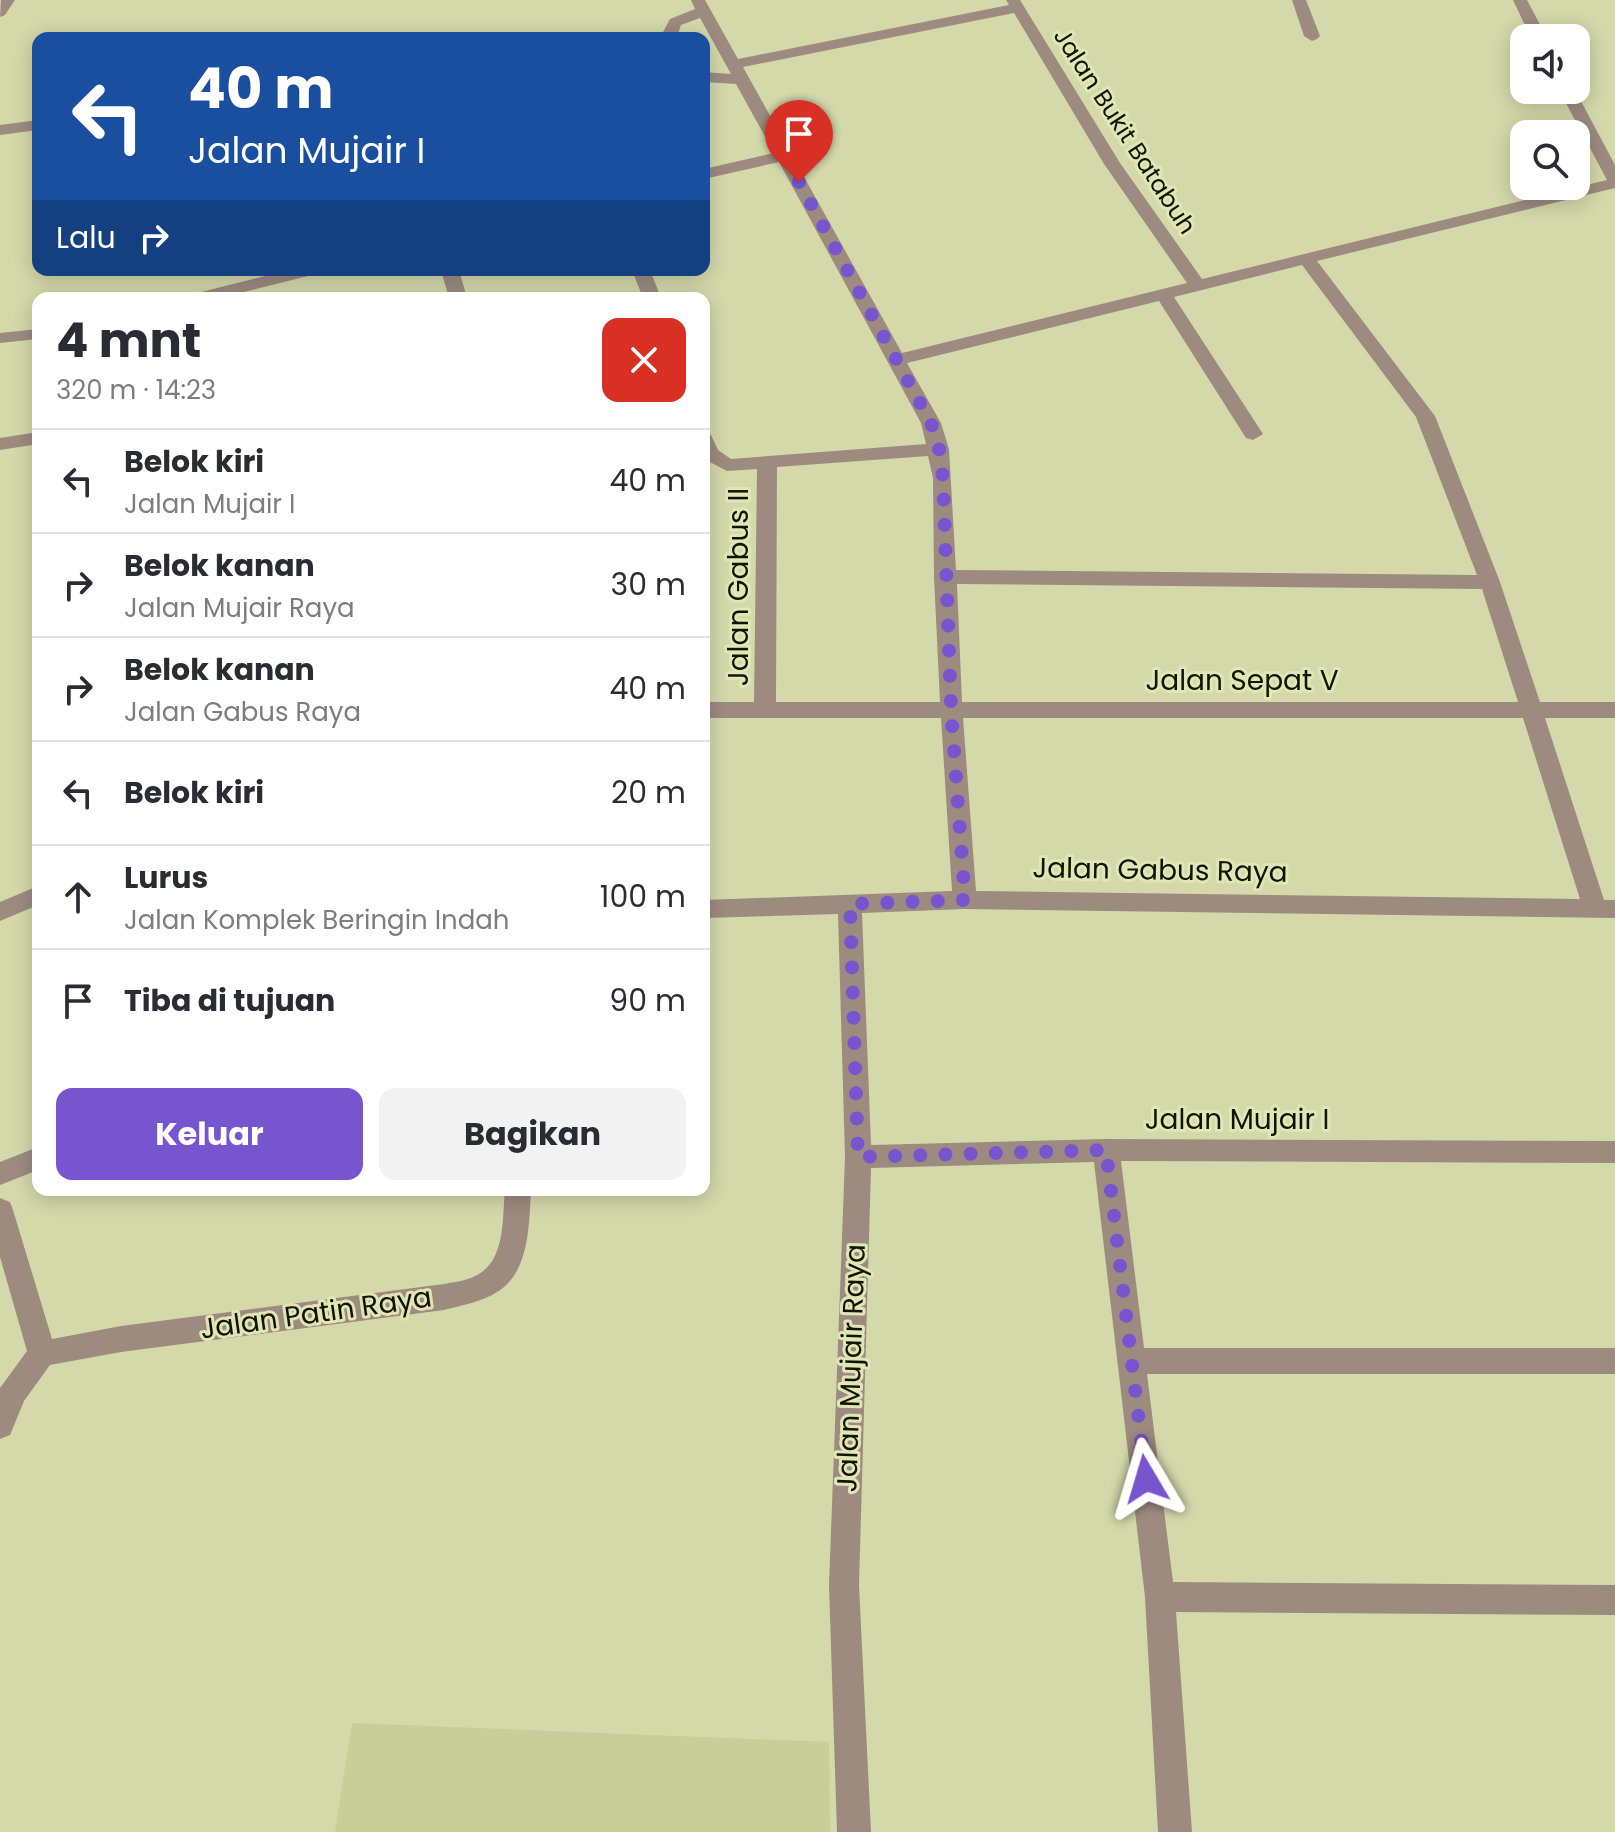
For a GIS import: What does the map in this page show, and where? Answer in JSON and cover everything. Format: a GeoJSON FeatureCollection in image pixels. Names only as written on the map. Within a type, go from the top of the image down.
{"type":"FeatureCollection","features":[{"type":"Feature","properties":{"kind":"street"},"geometry":{"type":"LineString","coordinates":[[0,12],[8,0]]}},
{"type":"Feature","properties":{"kind":"street"},"geometry":{"type":"LineString","coordinates":[[1299,0],[1312,36]]}},
{"type":"Feature","properties":{"kind":"street"},"geometry":{"type":"LineString","coordinates":[[1520,0],[1532,24]]}},
{"type":"Feature","properties":{"kind":"street"},"geometry":{"type":"LineString","coordinates":[[736,64],[1015,4]]}},
{"type":"Feature","properties":{"kind":"street","name":"Jalan Bukit Batabuh"},"geometry":{"type":"LineString","coordinates":[[1015,4],[1112,164],[1199,287]]}},
{"type":"Feature","properties":{"kind":"street"},"geometry":{"type":"LineString","coordinates":[[671,32],[675,22],[701,6],[736,64],[931,423],[943,478],[944,577],[965,900]]}},
{"type":"Feature","properties":{"kind":"street"},"geometry":{"type":"LineString","coordinates":[[710,77],[744,80]]}},
{"type":"Feature","properties":{"kind":"street"},"geometry":{"type":"LineString","coordinates":[[895,360],[1615,182],[1574,104]]}},
{"type":"Feature","properties":{"kind":"street"},"geometry":{"type":"LineString","coordinates":[[0,130],[32,126]]}},
{"type":"Feature","properties":{"kind":"street"},"geometry":{"type":"LineString","coordinates":[[1597,149],[1615,147]]}},
{"type":"Feature","properties":{"kind":"street"},"geometry":{"type":"LineString","coordinates":[[710,173],[785,156]]}},
{"type":"Feature","properties":{"kind":"street"},"geometry":{"type":"LineString","coordinates":[[1307,260],[1425,416],[1490,582],[1605,908]]}},
{"type":"Feature","properties":{"kind":"street"},"geometry":{"type":"LineString","coordinates":[[259,291],[295,276]]}},
{"type":"Feature","properties":{"kind":"street"},"geometry":{"type":"LineString","coordinates":[[1164,295],[1253,434]]}},
{"type":"Feature","properties":{"kind":"street"},"geometry":{"type":"LineString","coordinates":[[0,338],[32,335]]}},
{"type":"Feature","properties":{"kind":"street"},"geometry":{"type":"LineString","coordinates":[[0,444],[32,439]]}},
{"type":"Feature","properties":{"kind":"street"},"geometry":{"type":"LineString","coordinates":[[710,454],[727,465],[939,449]]}},
{"type":"Feature","properties":{"kind":"street","name":"Jalan Gabus II"},"geometry":{"type":"LineString","coordinates":[[765,711],[767,463]]}},
{"type":"Feature","properties":{"kind":"street"},"geometry":{"type":"LineString","coordinates":[[944,577],[1490,582]]}},
{"type":"Feature","properties":{"kind":"street","name":"Jalan Sepat V"},"geometry":{"type":"LineString","coordinates":[[710,710],[1615,710]]}},
{"type":"Feature","properties":{"kind":"street"},"geometry":{"type":"LineString","coordinates":[[0,912],[32,898]]}},
{"type":"Feature","properties":{"kind":"street","name":"Jalan Gabus Raya"},"geometry":{"type":"LineString","coordinates":[[710,909],[965,900],[1605,908]]}},
{"type":"Feature","properties":{"kind":"street","name":"Jalan Mujair Raya"},"geometry":{"type":"LineString","coordinates":[[850,904],[858,1157],[844,1585],[854,1832]]}},
{"type":"Feature","properties":{"kind":"street"},"geometry":{"type":"LineString","coordinates":[[1106,1150],[1160,1597],[1175,1832]]}},
{"type":"Feature","properties":{"kind":"street","name":"Jalan Mujair I"},"geometry":{"type":"LineString","coordinates":[[858,1157],[1106,1150],[1615,1152]]}},
{"type":"Feature","properties":{"kind":"street"},"geometry":{"type":"LineString","coordinates":[[0,1174],[32,1161]]}},
{"type":"Feature","properties":{"kind":"street","name":"Jalan Patin Raya"},"geometry":{"type":"LineString","coordinates":[[42,1354],[121,1339],[444,1297],[487,1284],[505,1269],[517,1196]]}},
{"type":"Feature","properties":{"kind":"street"},"geometry":{"type":"LineString","coordinates":[[0,1210],[42,1354],[12,1393],[0,1425]]}},
{"type":"Feature","properties":{"kind":"street"},"geometry":{"type":"LineString","coordinates":[[1132,1361],[1615,1361]]}},
{"type":"Feature","properties":{"kind":"street"},"geometry":{"type":"LineString","coordinates":[[1160,1597],[1615,1600]]}},
{"type":"Feature","properties":{"kind":"shaded area"},"geometry":{"type":"Polygon","coordinates":[[[352,1723],[829,1742],[830,1832],[335,1832],[352,1723]]]}},
{"type":"Feature","properties":{"kind":"route"},"geometry":{"type":"LineString","coordinates":[[799,182],[931,423],[943,478],[948,656],[965,900],[850,904],[858,1157],[1106,1150],[1146,1479]]}}]}
